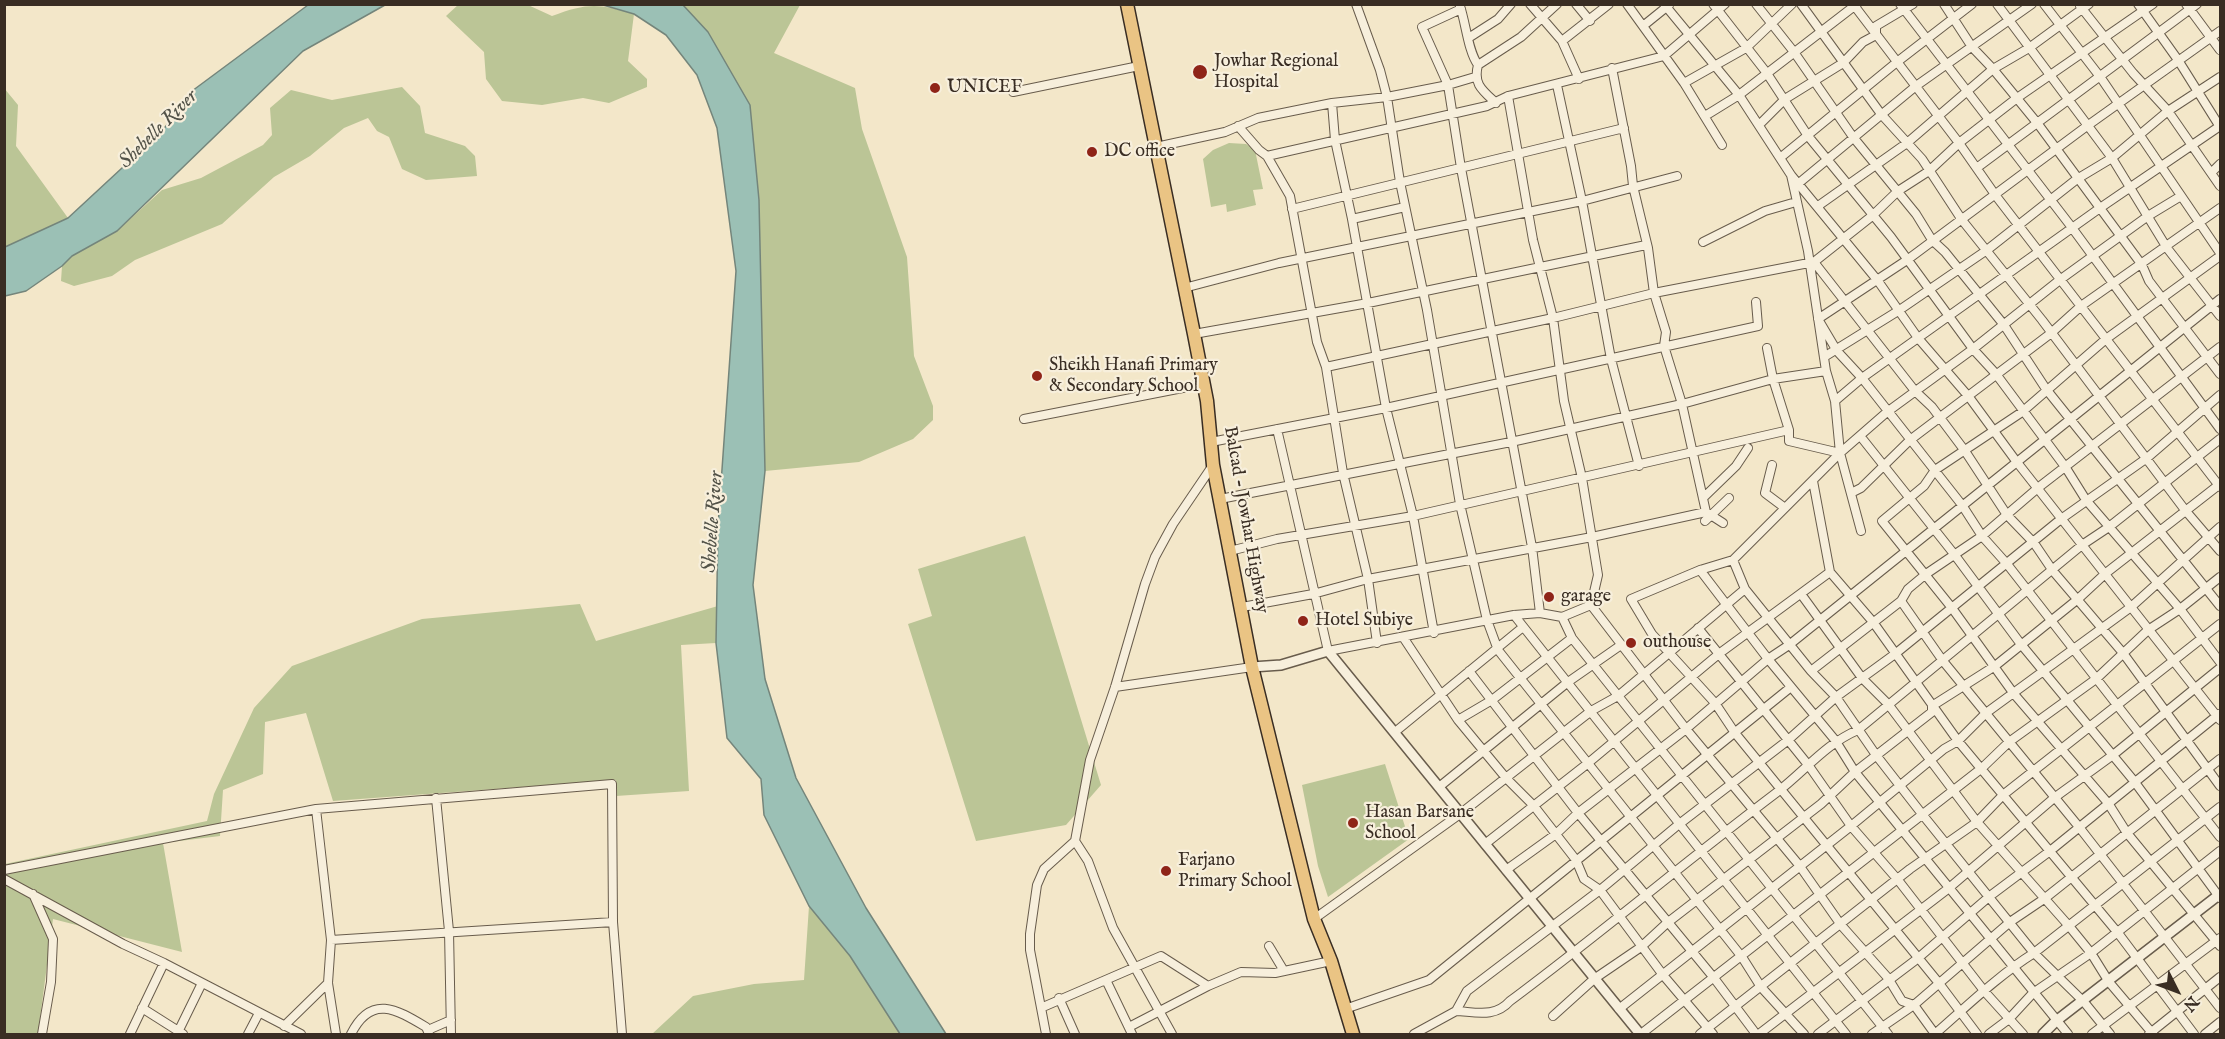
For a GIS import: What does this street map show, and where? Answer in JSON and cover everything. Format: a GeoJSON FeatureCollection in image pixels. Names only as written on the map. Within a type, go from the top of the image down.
{"type":"FeatureCollection","features":[{"type":"Feature","properties":{"kind":"main road","name":"Balcad - Jowhar Highway"},"geometry":{"type":"LineString","coordinates":[[1126,4],[1194,334],[1213,465],[1252,667],[1314,919],[1331,961],[1353,1035]]}},
{"type":"Feature","properties":{"kind":"street"},"geometry":{"type":"LineString","coordinates":[[1356,4],[1380,70],[1387,97],[1390,128],[1433,344],[1460,504],[1487,620],[1498,650],[1672,872],[1742,957],[1761,987],[1804,1035]]}},
{"type":"Feature","properties":{"kind":"street"},"geometry":{"type":"LineString","coordinates":[[1470,37],[1498,20],[1511,4]]}},
{"type":"Feature","properties":{"kind":"street"},"geometry":{"type":"LineString","coordinates":[[1530,4],[1562,41],[1579,79]]}},
{"type":"Feature","properties":{"kind":"street"},"geometry":{"type":"LineString","coordinates":[[1496,102],[1477,85],[1475,77],[1478,65],[1521,37],[1557,4]]}},
{"type":"Feature","properties":{"kind":"street"},"geometry":{"type":"LineString","coordinates":[[1576,4],[1590,21]]}},
{"type":"Feature","properties":{"kind":"street"},"geometry":{"type":"LineString","coordinates":[[1562,41],[1609,4]]}},
{"type":"Feature","properties":{"kind":"street"},"geometry":{"type":"LineString","coordinates":[[1627,4],[1684,83],[1722,145]]}},
{"type":"Feature","properties":{"kind":"street"},"geometry":{"type":"LineString","coordinates":[[1267,156],[1455,114],[1496,102],[1508,96],[1664,56],[1691,34],[1715,7],[1725,4]]}},
{"type":"Feature","properties":{"kind":"street"},"geometry":{"type":"LineString","coordinates":[[1756,4],[1774,24],[1853,137],[1898,191],[1932,240],[2004,325],[2046,389],[2139,502],[2220,606]]}},
{"type":"Feature","properties":{"kind":"street"},"geometry":{"type":"LineString","coordinates":[[1684,83],[1746,48],[1774,24],[1792,4]]}},
{"type":"Feature","properties":{"kind":"street"},"geometry":{"type":"LineString","coordinates":[[1801,4],[1843,63],[1865,88],[1881,114],[1929,171],[1962,220],[2007,274],[2185,510],[2220,551]]}},
{"type":"Feature","properties":{"kind":"street"},"geometry":{"type":"LineString","coordinates":[[1876,34],[1876,26],[1902,8],[1913,4]]}},
{"type":"Feature","properties":{"kind":"street"},"geometry":{"type":"LineString","coordinates":[[1944,4],[1972,46],[1994,69],[2057,148],[2077,179],[2142,265],[2149,280],[2220,374]]}},
{"type":"Feature","properties":{"kind":"street"},"geometry":{"type":"LineString","coordinates":[[1780,159],[1897,62],[1972,4]]}},
{"type":"Feature","properties":{"kind":"street"},"geometry":{"type":"LineString","coordinates":[[1998,4],[2112,158],[2167,248],[2220,316]]}},
{"type":"Feature","properties":{"kind":"street"},"geometry":{"type":"LineString","coordinates":[[1799,183],[1916,86],[2032,4]]}},
{"type":"Feature","properties":{"kind":"street"},"geometry":{"type":"LineString","coordinates":[[2044,4],[2101,78],[2220,254],[2106,339],[2022,412],[1935,471],[1910,499],[1882,521],[1952,608],[2014,694],[2082,776],[2108,803],[2127,833],[2219,941],[2092,1035]]}},
{"type":"Feature","properties":{"kind":"street"},"geometry":{"type":"LineString","coordinates":[[1835,401],[1862,378],[2039,251],[2220,126],[2178,60],[2138,4]]}},
{"type":"Feature","properties":{"kind":"street"},"geometry":{"type":"LineString","coordinates":[[1326,367],[1553,318],[1654,293],[1812,263],[1872,216],[1898,191],[1929,171],[1959,143],[2017,98],[2153,4]]}},
{"type":"Feature","properties":{"kind":"street"},"geometry":{"type":"LineString","coordinates":[[1978,167],[2160,35],[2187,8],[2197,4]]}},
{"type":"Feature","properties":{"kind":"street"},"geometry":{"type":"LineString","coordinates":[[1704,116],[1739,95],[1766,72],[1822,33],[1855,5],[1978,167],[1996,196],[2220,485],[2132,552],[1995,666],[1964,688],[1932,706]]}},
{"type":"Feature","properties":{"kind":"street"},"geometry":{"type":"LineString","coordinates":[[1642,26],[1667,6],[1691,34],[1739,95],[1791,175],[1878,281],[1918,338],[1969,397],[2016,462],[2039,487],[2061,519],[2106,573],[2194,689],[2219,716],[2160,760],[2050,851],[1969,913],[1917,959],[1888,978],[1818,1035]]}},
{"type":"Feature","properties":{"kind":"street"},"geometry":{"type":"LineString","coordinates":[[1818,206],[1907,143],[1994,69],[2029,48],[2084,6],[2123,60],[2168,111],[2220,186]]}},
{"type":"Feature","properties":{"kind":"street"},"geometry":{"type":"LineString","coordinates":[[1478,65],[1471,55],[1470,37],[1460,7],[1422,27],[1448,86],[1455,114],[1461,168],[1532,547],[1540,613]]}},
{"type":"Feature","properties":{"kind":"street"},"geometry":{"type":"LineString","coordinates":[[1715,7],[1766,72],[1808,136],[1907,260],[1973,349],[1996,374],[2022,412],[2066,468],[2086,500],[2180,609],[2220,662]]}},
{"type":"Feature","properties":{"kind":"street"},"geometry":{"type":"LineString","coordinates":[[1902,8],[2028,170],[2220,429]]}},
{"type":"Feature","properties":{"kind":"street"},"geometry":{"type":"LineString","coordinates":[[2187,8],[2220,50]]}},
{"type":"Feature","properties":{"kind":"street"},"geometry":{"type":"LineString","coordinates":[[1818,319],[1878,281],[1996,196],[2118,103],[2220,31]]}},
{"type":"Feature","properties":{"kind":"street"},"geometry":{"type":"LineString","coordinates":[[1760,125],[1785,99],[1843,63],[1863,42],[1876,34]]}},
{"type":"Feature","properties":{"kind":"street"},"geometry":{"type":"LineString","coordinates":[[1012,92],[1139,66]]}},
{"type":"Feature","properties":{"kind":"street"},"geometry":{"type":"LineString","coordinates":[[1612,68],[1624,128],[1632,186],[1646,244],[1654,293],[1666,332],[1664,346],[1682,404],[1703,498],[1709,513],[1723,523]]}},
{"type":"Feature","properties":{"kind":"street"},"geometry":{"type":"LineString","coordinates":[[1824,357],[1837,351],[1987,250],[2077,179],[2112,158],[2168,111],[2220,76]]}},
{"type":"Feature","properties":{"kind":"street"},"geometry":{"type":"LineString","coordinates":[[1156,147],[1225,132],[1258,118],[1332,103],[1387,97],[1448,86],[1475,77]]}},
{"type":"Feature","properties":{"kind":"street"},"geometry":{"type":"LineString","coordinates":[[1557,85],[1582,201],[1611,359],[1639,466]]}},
{"type":"Feature","properties":{"kind":"street"},"geometry":{"type":"LineString","coordinates":[[1508,96],[1520,154],[1533,240],[1553,318],[1570,429],[1582,478],[1592,537],[1598,575],[1591,605]]}},
{"type":"Feature","properties":{"kind":"street"},"geometry":{"type":"LineString","coordinates":[[1332,103],[1335,140],[1358,248],[1386,408],[1413,516],[1434,633]]}},
{"type":"Feature","properties":{"kind":"street"},"geometry":{"type":"LineString","coordinates":[[1238,126],[1267,156],[1287,187],[1317,342],[1326,367],[1343,473],[1368,579],[1377,643]]}},
{"type":"Feature","properties":{"kind":"street"},"geometry":{"type":"LineString","coordinates":[[1292,208],[1624,128]]}},
{"type":"Feature","properties":{"kind":"street"},"geometry":{"type":"LineString","coordinates":[[2211,173],[2220,164]]}},
{"type":"Feature","properties":{"kind":"street"},"geometry":{"type":"LineString","coordinates":[[1791,175],[1812,263],[1812,290],[1826,371],[1835,401],[1840,453],[1861,531]]}},
{"type":"Feature","properties":{"kind":"street"},"geometry":{"type":"LineString","coordinates":[[1184,288],[1300,259],[1582,201],[1677,176]]}},
{"type":"Feature","properties":{"kind":"street"},"geometry":{"type":"LineString","coordinates":[[1977,1035],[1938,982],[1734,733],[1715,703],[1652,634],[1631,599],[1700,570],[1733,560],[1840,453],[1887,412],[1973,349],[2061,279],[2148,216],[2181,196]]}},
{"type":"Feature","properties":{"kind":"street"},"geometry":{"type":"LineString","coordinates":[[1703,242],[1765,211],[1796,202]]}},
{"type":"Feature","properties":{"kind":"street"},"geometry":{"type":"LineString","coordinates":[[1352,219],[1405,207]]}},
{"type":"Feature","properties":{"kind":"street"},"geometry":{"type":"LineString","coordinates":[[1851,492],[1862,488],[1910,440],[1940,420],[2021,354],[2050,334],[2081,306],[2167,248],[2220,208]]}},
{"type":"Feature","properties":{"kind":"street"},"geometry":{"type":"LineString","coordinates":[[1194,334],[1368,303],[1646,244]]}},
{"type":"Feature","properties":{"kind":"street"},"geometry":{"type":"LineString","coordinates":[[1812,263],[1847,302],[1965,451],[2007,515],[2034,543],[2053,571],[2123,653],[2220,786]]}},
{"type":"Feature","properties":{"kind":"street"},"geometry":{"type":"LineString","coordinates":[[1506,870],[1556,834],[1578,813],[1686,729],[1768,659],[1789,645],[2220,299]]}},
{"type":"Feature","properties":{"kind":"street"},"geometry":{"type":"LineString","coordinates":[[1211,442],[1386,408],[1758,326],[1756,302]]}},
{"type":"Feature","properties":{"kind":"street"},"geometry":{"type":"LineString","coordinates":[[1818,319],[1837,351],[1862,378],[1962,505],[1982,536],[2007,564],[2220,837]]}},
{"type":"Feature","properties":{"kind":"street"},"geometry":{"type":"LineString","coordinates":[[1811,671],[1901,602],[1908,589],[1926,574],[1982,536],[2039,487],[2094,447],[2220,347]]}},
{"type":"Feature","properties":{"kind":"street"},"geometry":{"type":"LineString","coordinates":[[1767,348],[1773,379],[1789,430],[1789,441],[1840,453]]}},
{"type":"Feature","properties":{"kind":"street"},"geometry":{"type":"LineString","coordinates":[[1220,499],[1291,483],[1401,465],[1511,442],[1682,404],[1773,379],[1826,371]]}},
{"type":"Feature","properties":{"kind":"street"},"geometry":{"type":"LineString","coordinates":[[1024,419],[1203,384]]}},
{"type":"Feature","properties":{"kind":"street"},"geometry":{"type":"LineString","coordinates":[[1414,1035],[1456,1011],[1467,991],[1600,890],[1678,825],[1787,741],[1836,696],[1895,654],[2061,519],[2117,476],[2147,458],[2220,395]]}},
{"type":"Feature","properties":{"kind":"street"},"geometry":{"type":"LineString","coordinates":[[1276,429],[1291,483],[1300,535],[1328,651],[1641,1035],[1687,1002],[1792,916],[1982,768],[2009,742],[2096,679],[2148,630],[2180,609],[2220,577]]}},
{"type":"Feature","properties":{"kind":"street"},"geometry":{"type":"LineString","coordinates":[[1230,551],[1300,535],[1413,516],[1693,454],[1789,430]]}},
{"type":"Feature","properties":{"kind":"street"},"geometry":{"type":"LineString","coordinates":[[1861,437],[1954,554],[2020,643],[2134,782],[2177,842],[2220,896],[2084,1002],[2056,1021],[2043,1035]]}},
{"type":"Feature","properties":{"kind":"street"},"geometry":{"type":"LineString","coordinates":[[1456,1011],[1490,1013],[1502,1010],[1510,1001],[1621,917],[1645,894],[1699,850],[1809,766],[1835,740],[1858,730],[2082,545],[2166,484],[2220,439]]}},
{"type":"Feature","properties":{"kind":"street"},"geometry":{"type":"LineString","coordinates":[[1703,498],[1736,466],[1748,448]]}},
{"type":"Feature","properties":{"kind":"street"},"geometry":{"type":"LineString","coordinates":[[1047,1035],[1030,950],[1037,885],[1044,869],[1075,841],[1090,760],[1155,557],[1173,524],[1213,465]]}},
{"type":"Feature","properties":{"kind":"street"},"geometry":{"type":"LineString","coordinates":[[1772,465],[1765,493],[1785,508]]}},
{"type":"Feature","properties":{"kind":"street"},"geometry":{"type":"LineString","coordinates":[[1813,481],[1830,572],[1874,622],[1958,741],[2027,822],[2070,879],[2118,933],[2178,1010],[2194,1035]]}},
{"type":"Feature","properties":{"kind":"street"},"geometry":{"type":"LineString","coordinates":[[1242,607],[1313,594],[1368,579],[1709,513],[1729,498]]}},
{"type":"Feature","properties":{"kind":"street"},"geometry":{"type":"LineString","coordinates":[[1705,521],[1709,513]]}},
{"type":"Feature","properties":{"kind":"street"},"geometry":{"type":"LineString","coordinates":[[1619,1009],[1851,826],[1931,759],[1958,741],[1986,713],[2045,672],[2101,627],[2131,608],[2220,527]]}},
{"type":"Feature","properties":{"kind":"street"},"geometry":{"type":"LineString","coordinates":[[1733,560],[1745,589],[1811,671],[1836,696],[1858,730],[1922,814],[2034,953],[2084,1002],[2110,1035]]}},
{"type":"Feature","properties":{"kind":"street"},"geometry":{"type":"LineString","coordinates":[[1700,570],[1768,659],[1835,740],[1855,772],[1881,801],[2068,1035]]}},
{"type":"Feature","properties":{"kind":"street"},"geometry":{"type":"LineString","coordinates":[[1485,844],[1587,764],[1720,653],[1830,572]]}},
{"type":"Feature","properties":{"kind":"street"},"geometry":{"type":"LineString","coordinates":[[1314,919],[1461,814],[1591,711],[1618,696],[1642,673],[1745,589]]}},
{"type":"Feature","properties":{"kind":"street"},"geometry":{"type":"LineString","coordinates":[[1801,594],[1842,647],[1862,678],[1888,704],[1977,822],[2091,953],[2109,982],[2131,1006],[2150,1034],[2220,977]]}},
{"type":"Feature","properties":{"kind":"street"},"geometry":{"type":"LineString","coordinates":[[1901,602],[1964,688],[2079,827],[2220,1008]]}},
{"type":"Feature","properties":{"kind":"street"},"geometry":{"type":"LineString","coordinates":[[1115,687],[1252,667],[1281,665],[1328,651],[1434,633],[1514,615],[1540,613],[1562,617],[1591,605]]}},
{"type":"Feature","properties":{"kind":"street"},"geometry":{"type":"LineString","coordinates":[[1591,605],[1686,729],[1799,865],[1841,925],[1888,978],[1902,1001],[1914,1005],[1935,1034],[2012,967],[2034,953],[2220,807]]}},
{"type":"Feature","properties":{"kind":"street"},"geometry":{"type":"LineString","coordinates":[[1514,615],[1846,1035]]}},
{"type":"Feature","properties":{"kind":"street"},"geometry":{"type":"LineString","coordinates":[[1562,617],[1572,638],[1888,1035]]}},
{"type":"Feature","properties":{"kind":"street"},"geometry":{"type":"LineString","coordinates":[[1700,1035],[1710,1031],[1789,964],[1926,858],[1977,822],[2003,795],[2220,624]]}},
{"type":"Feature","properties":{"kind":"street"},"geometry":{"type":"LineString","coordinates":[[1395,732],[1498,650],[1523,627]]}},
{"type":"Feature","properties":{"kind":"street"},"geometry":{"type":"LineString","coordinates":[[1698,628],[1832,795],[1851,826],[1922,909],[1985,992],[2023,1035]]}},
{"type":"Feature","properties":{"kind":"street"},"geometry":{"type":"LineString","coordinates":[[1403,637],[1458,720],[1506,778],[1534,806],[1576,860],[1584,879],[1600,890],[1641,947],[1710,1031]]}},
{"type":"Feature","properties":{"kind":"street"},"geometry":{"type":"LineString","coordinates":[[1458,720],[1492,700],[1572,638]]}},
{"type":"Feature","properties":{"kind":"street"},"geometry":{"type":"LineString","coordinates":[[1439,787],[1485,752],[1568,682],[1621,645]]}},
{"type":"Feature","properties":{"kind":"street"},"geometry":{"type":"LineString","coordinates":[[1470,671],[1578,813],[1714,978],[1757,1035],[1949,888],[2054,798],[2113,756],[2220,668]]}},
{"type":"Feature","properties":{"kind":"street"},"geometry":{"type":"LineString","coordinates":[[1345,1009],[1429,980],[1600,840],[1683,777],[1791,687]]}},
{"type":"Feature","properties":{"kind":"street"},"geometry":{"type":"LineString","coordinates":[[1553,1016],[1594,979],[1641,947],[1667,923],[1832,795],[1876,754],[1932,712],[1932,706]]}},
{"type":"Feature","properties":{"kind":"street"},"geometry":{"type":"LineString","coordinates":[[1872,1035],[1914,1005],[2010,922],[2070,879],[2220,759]]}},
{"type":"Feature","properties":{"kind":"street"},"geometry":{"type":"LineString","coordinates":[[4,870],[316,809],[612,784],[613,922],[622,1035]]}},
{"type":"Feature","properties":{"kind":"street"},"geometry":{"type":"LineString","coordinates":[[436,798],[449,931],[451,1035]]}},
{"type":"Feature","properties":{"kind":"street"},"geometry":{"type":"LineString","coordinates":[[316,809],[331,940],[328,983],[336,1035]]}},
{"type":"Feature","properties":{"kind":"street"},"geometry":{"type":"LineString","coordinates":[[1075,841],[1088,861],[1109,920],[1158,1014],[1172,1035]]}},
{"type":"Feature","properties":{"kind":"street"},"geometry":{"type":"LineString","coordinates":[[1989,1035],[2009,1019],[2033,993],[2058,978],[2118,933],[2220,851]]}},
{"type":"Feature","properties":{"kind":"street"},"geometry":{"type":"LineString","coordinates":[[4,879],[32,892],[123,944],[301,1035]]}},
{"type":"Feature","properties":{"kind":"street"},"geometry":{"type":"LineString","coordinates":[[32,892],[53,939],[51,982],[42,1035]]}},
{"type":"Feature","properties":{"kind":"street"},"geometry":{"type":"LineString","coordinates":[[331,940],[613,922]]}},
{"type":"Feature","properties":{"kind":"street"},"geometry":{"type":"LineString","coordinates":[[1269,946],[1284,971]]}},
{"type":"Feature","properties":{"kind":"street"},"geometry":{"type":"LineString","coordinates":[[1043,1007],[1059,998],[1165,956],[1208,986]]}},
{"type":"Feature","properties":{"kind":"street"},"geometry":{"type":"LineString","coordinates":[[1106,980],[1131,1031],[1208,986],[1241,972],[1284,971],[1331,961]]}},
{"type":"Feature","properties":{"kind":"street"},"geometry":{"type":"LineString","coordinates":[[130,1035],[164,963]]}},
{"type":"Feature","properties":{"kind":"street"},"geometry":{"type":"LineString","coordinates":[[142,1008],[181,1032],[202,983]]}},
{"type":"Feature","properties":{"kind":"street"},"geometry":{"type":"LineString","coordinates":[[284,1026],[328,983]]}},
{"type":"Feature","properties":{"kind":"street"},"geometry":{"type":"LineString","coordinates":[[1059,998],[1075,1035]]}},
{"type":"Feature","properties":{"kind":"street"},"geometry":{"type":"LineString","coordinates":[[351,1035],[357,1022],[370,1011],[382,1007],[399,1011],[428,1032],[451,1020]]}},
{"type":"Feature","properties":{"kind":"street"},"geometry":{"type":"LineString","coordinates":[[248,1035],[259,1013]]}},
{"type":"Feature","properties":{"kind":"street"},"geometry":{"type":"LineString","coordinates":[[2205,1035],[2220,1022]]}},
{"type":"Feature","properties":{"kind":"green space"},"geometry":{"type":"Polygon","coordinates":[[[459,4],[528,5],[552,16],[593,6],[634,14],[628,61],[647,79],[647,87],[609,103],[583,98],[542,105],[502,101],[486,79],[484,52],[446,16],[459,4]]]}},
{"type":"Feature","properties":{"kind":"green space"},"geometry":{"type":"Polygon","coordinates":[[[683,5],[800,5],[774,53],[855,88],[862,129],[907,257],[914,356],[933,406],[933,420],[913,439],[859,462],[765,471],[759,200],[683,5]]]}},
{"type":"Feature","properties":{"kind":"green space"},"geometry":{"type":"Polygon","coordinates":[[[402,87],[420,106],[425,133],[465,146],[475,156],[477,176],[426,180],[402,169],[389,137],[377,131],[368,118],[344,128],[310,156],[274,177],[222,224],[135,260],[112,276],[74,286],[61,281],[62,266],[71,256],[117,231],[162,190],[201,178],[263,145],[272,135],[270,108],[291,90],[332,100],[402,87]]]}},
{"type":"Feature","properties":{"kind":"green space"},"geometry":{"type":"Polygon","coordinates":[[[4,88],[18,105],[16,146],[68,218],[5,247],[4,88]]]}},
{"type":"Feature","properties":{"kind":"green space"},"geometry":{"type":"Polygon","coordinates":[[[1229,143],[1246,144],[1255,150],[1263,189],[1253,190],[1256,205],[1227,212],[1226,204],[1211,207],[1203,159],[1213,150],[1229,143]]]}},
{"type":"Feature","properties":{"kind":"green space"},"geometry":{"type":"Polygon","coordinates":[[[1025,536],[1101,785],[1066,825],[976,841],[908,624],[932,616],[918,569],[1025,536]]]}},
{"type":"Feature","properties":{"kind":"green space"},"geometry":{"type":"Polygon","coordinates":[[[580,604],[596,641],[718,606],[716,643],[681,645],[689,791],[616,796],[616,780],[333,801],[306,713],[265,722],[263,774],[223,790],[220,836],[163,843],[182,952],[53,919],[38,1034],[5,1034],[5,864],[207,821],[214,794],[254,708],[292,666],[422,619],[580,604]]]}},
{"type":"Feature","properties":{"kind":"green space"},"geometry":{"type":"Polygon","coordinates":[[[1385,764],[1409,839],[1328,897],[1318,866],[1302,785],[1385,764]]]}},
{"type":"Feature","properties":{"kind":"green space"},"geometry":{"type":"Polygon","coordinates":[[[809,906],[850,956],[900,1034],[652,1034],[693,996],[754,984],[804,980],[809,906]]]}},
{"type":"Feature","properties":{"kind":"water"},"geometry":{"type":"Polygon","coordinates":[[[308,5],[385,5],[303,51],[117,231],[72,256],[62,266],[26,291],[5,296],[5,247],[68,218],[163,130],[192,91],[308,5]]]}},
{"type":"Feature","properties":{"kind":"water"},"geometry":{"type":"Polygon","coordinates":[[[603,5],[683,5],[708,32],[750,105],[759,200],[765,471],[753,585],[765,679],[796,778],[866,908],[946,1034],[900,1034],[850,956],[809,906],[764,815],[761,779],[727,738],[716,643],[718,526],[736,271],[717,128],[697,75],[666,35],[634,14],[603,5]]]}},
{"type":"Feature","properties":{"kind":"place","name":"Jowhar Regional Hospital"},"geometry":{"type":"Point","coordinates":[1200,72]}},
{"type":"Feature","properties":{"kind":"place","name":"UNICEF"},"geometry":{"type":"Point","coordinates":[935,88]}},
{"type":"Feature","properties":{"kind":"place","name":"DC office"},"geometry":{"type":"Point","coordinates":[1092,152]}},
{"type":"Feature","properties":{"kind":"place","name":"Sheikh Hanafi Primary & Secondary School"},"geometry":{"type":"Point","coordinates":[1037,376]}},
{"type":"Feature","properties":{"kind":"place","name":"garage"},"geometry":{"type":"Point","coordinates":[1549,597]}},
{"type":"Feature","properties":{"kind":"place","name":"Hotel Subiye"},"geometry":{"type":"Point","coordinates":[1303,621]}},
{"type":"Feature","properties":{"kind":"place","name":"outhouse"},"geometry":{"type":"Point","coordinates":[1631,643]}},
{"type":"Feature","properties":{"kind":"place","name":"Hasan Barsane School"},"geometry":{"type":"Point","coordinates":[1353,823]}},
{"type":"Feature","properties":{"kind":"place","name":"Farjano Primary School"},"geometry":{"type":"Point","coordinates":[1166,871]}},
{"type":"Feature","properties":{"kind":"water label","name":"Shebelle River"},"geometry":{"type":"Point","coordinates":[159,130]}},
{"type":"Feature","properties":{"kind":"water label","name":"Shebelle River"},"geometry":{"type":"Point","coordinates":[714,522]}}]}
